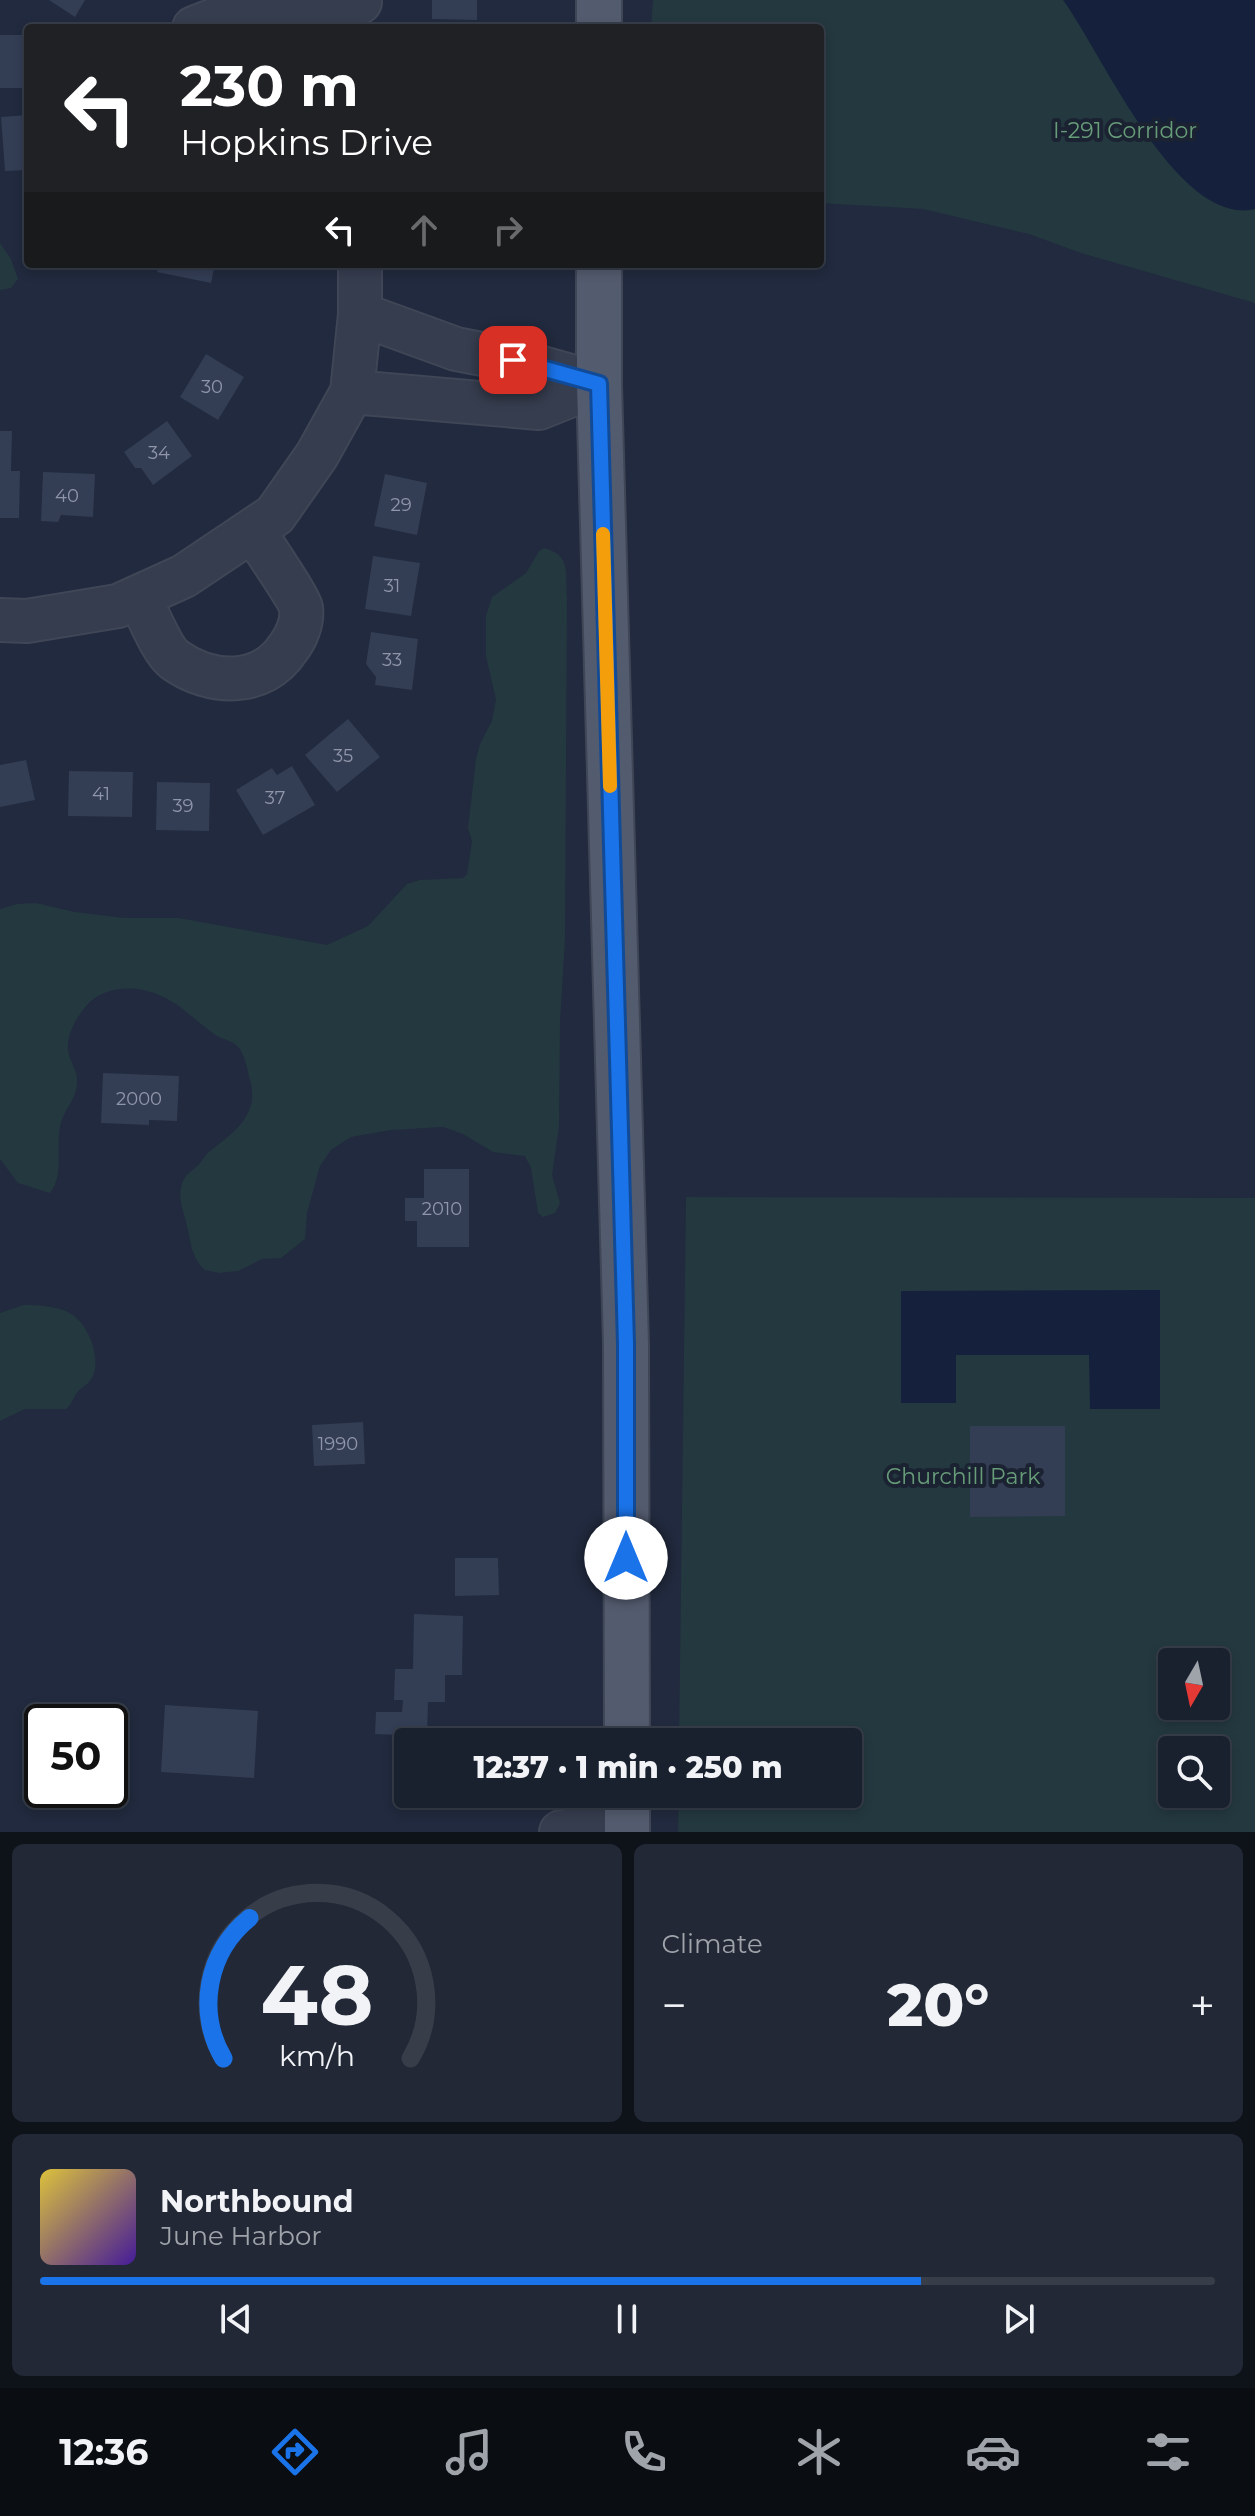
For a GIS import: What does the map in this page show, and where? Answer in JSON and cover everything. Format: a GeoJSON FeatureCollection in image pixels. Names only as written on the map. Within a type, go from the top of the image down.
{"type":"FeatureCollection","features":[{"type":"Feature","properties":{"kind":"main road"},"geometry":{"type":"LineString","coordinates":[[599,0],[599,24]]}},
{"type":"Feature","properties":{"kind":"main road"},"geometry":{"type":"LineString","coordinates":[[599,268],[599,384],[626,1344],[627,1728]]}},
{"type":"Feature","properties":{"kind":"street"},"geometry":{"type":"LineString","coordinates":[[204,24],[252,5],[360,10]]}},
{"type":"Feature","properties":{"kind":"street"},"geometry":{"type":"LineString","coordinates":[[0,620],[27,621],[118,606],[184,576],[275,515],[317,455],[352,392],[360,314],[360,268]]}},
{"type":"Feature","properties":{"kind":"street"},"geometry":{"type":"LineString","coordinates":[[360,314],[456,349],[513,360],[599,384]]}},
{"type":"Feature","properties":{"kind":"street"},"geometry":{"type":"LineString","coordinates":[[352,392],[539,408],[599,384]]}},
{"type":"Feature","properties":{"kind":"street"},"geometry":{"type":"LineString","coordinates":[[139,597],[171,658],[200,675],[222,679],[252,677],[281,659],[297,636],[301,607],[253,530]]}},
{"type":"Feature","properties":{"kind":"street"},"geometry":{"type":"LineString","coordinates":[[561,1832],[627,1816]]}},
{"type":"Feature","properties":{"kind":"green space","name":"I-291 Corridor"},"geometry":{"type":"Polygon","coordinates":[[[653,0],[1255,0],[1255,303],[1081,253],[1029,234],[923,209],[824,203],[824,24],[651,24],[653,0]]]}},
{"type":"Feature","properties":{"kind":"green space"},"geometry":{"type":"Polygon","coordinates":[[[0,243],[11,259],[18,279],[11,288],[0,290],[0,243]]]}},
{"type":"Feature","properties":{"kind":"green space"},"geometry":{"type":"Polygon","coordinates":[[[544,548],[563,560],[567,598],[565,938],[559,1127],[552,1175],[560,1203],[555,1213],[543,1217],[538,1213],[531,1168],[525,1156],[493,1152],[463,1134],[443,1127],[391,1130],[351,1137],[331,1150],[320,1166],[307,1213],[305,1239],[281,1258],[262,1259],[238,1271],[219,1273],[205,1270],[192,1250],[181,1189],[186,1176],[247,1116],[252,1096],[251,1084],[242,1052],[234,1043],[214,1034],[164,997],[136,989],[113,990],[99,996],[79,1016],[72,1028],[68,1049],[77,1084],[61,1122],[57,1178],[50,1193],[18,1183],[0,1159],[0,909],[36,903],[124,918],[179,918],[327,945],[368,926],[407,884],[420,880],[463,878],[467,874],[472,841],[468,828],[476,759],[492,721],[496,700],[486,656],[486,616],[492,597],[526,573],[544,548]]]}},
{"type":"Feature","properties":{"kind":"green space","name":"Churchill Park"},"geometry":{"type":"Polygon","coordinates":[[[686,1197],[1255,1198],[1255,1832],[678,1832],[679,1808],[862,1808],[862,1728],[679,1728],[686,1197]]]}},
{"type":"Feature","properties":{"kind":"green space"},"geometry":{"type":"Polygon","coordinates":[[[24,1305],[56,1308],[79,1320],[92,1343],[95,1368],[91,1379],[66,1409],[25,1409],[0,1421],[0,1313],[24,1305]]]}},
{"type":"Feature","properties":{"kind":"water"},"geometry":{"type":"Polygon","coordinates":[[[1063,0],[1255,0],[1255,209],[1226,208],[1197,192],[1170,165],[1120,94],[1063,0]]]}},
{"type":"Feature","properties":{"kind":"water"},"geometry":{"type":"Polygon","coordinates":[[[1160,1290],[1160,1409],[1090,1409],[1089,1355],[956,1355],[956,1403],[901,1403],[901,1291],[1160,1290]]]}},
{"type":"Feature","properties":{"kind":"building"},"geometry":{"type":"Polygon","coordinates":[[[49,0],[85,0],[75,17],[49,0]]]}},
{"type":"Feature","properties":{"kind":"building"},"geometry":{"type":"Polygon","coordinates":[[[432,0],[477,0],[477,20],[432,19],[432,0]]]}},
{"type":"Feature","properties":{"kind":"building"},"geometry":{"type":"Polygon","coordinates":[[[0,35],[24,35],[24,88],[0,88],[0,35]]]}},
{"type":"Feature","properties":{"kind":"building"},"geometry":{"type":"Polygon","coordinates":[[[24,115],[24,170],[5,171],[1,117],[24,115]]]}},
{"type":"Feature","properties":{"kind":"building"},"geometry":{"type":"Polygon","coordinates":[[[158,268],[214,268],[211,283],[157,272],[158,268]]]}},
{"type":"Feature","properties":{"kind":"building"},"geometry":{"type":"Polygon","coordinates":[[[206,354],[244,377],[218,420],[180,397],[206,354]]]}},
{"type":"Feature","properties":{"kind":"building"},"geometry":{"type":"Polygon","coordinates":[[[167,421],[192,456],[153,485],[124,452],[167,421]]]}},
{"type":"Feature","properties":{"kind":"building"},"geometry":{"type":"Polygon","coordinates":[[[0,431],[12,431],[11,471],[20,471],[19,518],[0,518],[0,431]]]}},
{"type":"Feature","properties":{"kind":"building"},"geometry":{"type":"Polygon","coordinates":[[[43,472],[95,474],[93,517],[61,515],[58,522],[41,521],[43,472]]]}},
{"type":"Feature","properties":{"kind":"building"},"geometry":{"type":"Polygon","coordinates":[[[385,474],[427,483],[417,535],[374,526],[385,474]]]}},
{"type":"Feature","properties":{"kind":"building"},"geometry":{"type":"Polygon","coordinates":[[[373,556],[420,563],[411,616],[365,609],[373,556]]]}},
{"type":"Feature","properties":{"kind":"building"},"geometry":{"type":"Polygon","coordinates":[[[371,632],[418,639],[412,690],[375,685],[376,677],[366,664],[371,632]]]}},
{"type":"Feature","properties":{"kind":"building"},"geometry":{"type":"Polygon","coordinates":[[[348,719],[380,757],[337,792],[305,755],[348,719]]]}},
{"type":"Feature","properties":{"kind":"building"},"geometry":{"type":"Polygon","coordinates":[[[26,760],[35,800],[0,807],[0,765],[26,760]]]}},
{"type":"Feature","properties":{"kind":"building"},"geometry":{"type":"Polygon","coordinates":[[[292,766],[315,805],[263,835],[236,790],[272,768],[277,775],[292,766]]]}},
{"type":"Feature","properties":{"kind":"building"},"geometry":{"type":"Polygon","coordinates":[[[69,771],[133,772],[132,817],[68,816],[69,771]]]}},
{"type":"Feature","properties":{"kind":"building"},"geometry":{"type":"Polygon","coordinates":[[[157,782],[210,783],[209,831],[156,830],[157,782]]]}},
{"type":"Feature","properties":{"kind":"building"},"geometry":{"type":"Polygon","coordinates":[[[103,1073],[179,1076],[177,1121],[149,1120],[149,1125],[101,1123],[103,1073]]]}},
{"type":"Feature","properties":{"kind":"building"},"geometry":{"type":"Polygon","coordinates":[[[424,1169],[469,1169],[469,1247],[417,1247],[417,1221],[405,1221],[405,1198],[424,1198],[424,1169]]]}},
{"type":"Feature","properties":{"kind":"building"},"geometry":{"type":"Polygon","coordinates":[[[363,1422],[365,1464],[314,1466],[312,1425],[363,1422]]]}},
{"type":"Feature","properties":{"kind":"building"},"geometry":{"type":"Polygon","coordinates":[[[970,1426],[1065,1426],[1065,1516],[970,1517],[970,1426]]]}},
{"type":"Feature","properties":{"kind":"building"},"geometry":{"type":"Polygon","coordinates":[[[455,1558],[498,1558],[499,1595],[455,1596],[455,1558]]]}},
{"type":"Feature","properties":{"kind":"building"},"geometry":{"type":"Polygon","coordinates":[[[414,1614],[463,1616],[462,1675],[445,1675],[445,1702],[428,1702],[427,1728],[394,1728],[394,1735],[375,1734],[376,1712],[402,1712],[403,1700],[394,1700],[395,1669],[413,1669],[414,1614]]]}},
{"type":"Feature","properties":{"kind":"building"},"geometry":{"type":"Polygon","coordinates":[[[165,1705],[258,1711],[254,1778],[161,1772],[165,1705]]]}},
{"type":"Feature","properties":{"kind":"slow traffic"},"geometry":{"type":"LineString","coordinates":[[603,534],[610,786]]}},
{"type":"Feature","properties":{"kind":"route"},"geometry":{"type":"LineString","coordinates":[[513,360],[599,384],[626,1344],[626,1558]]}}]}
